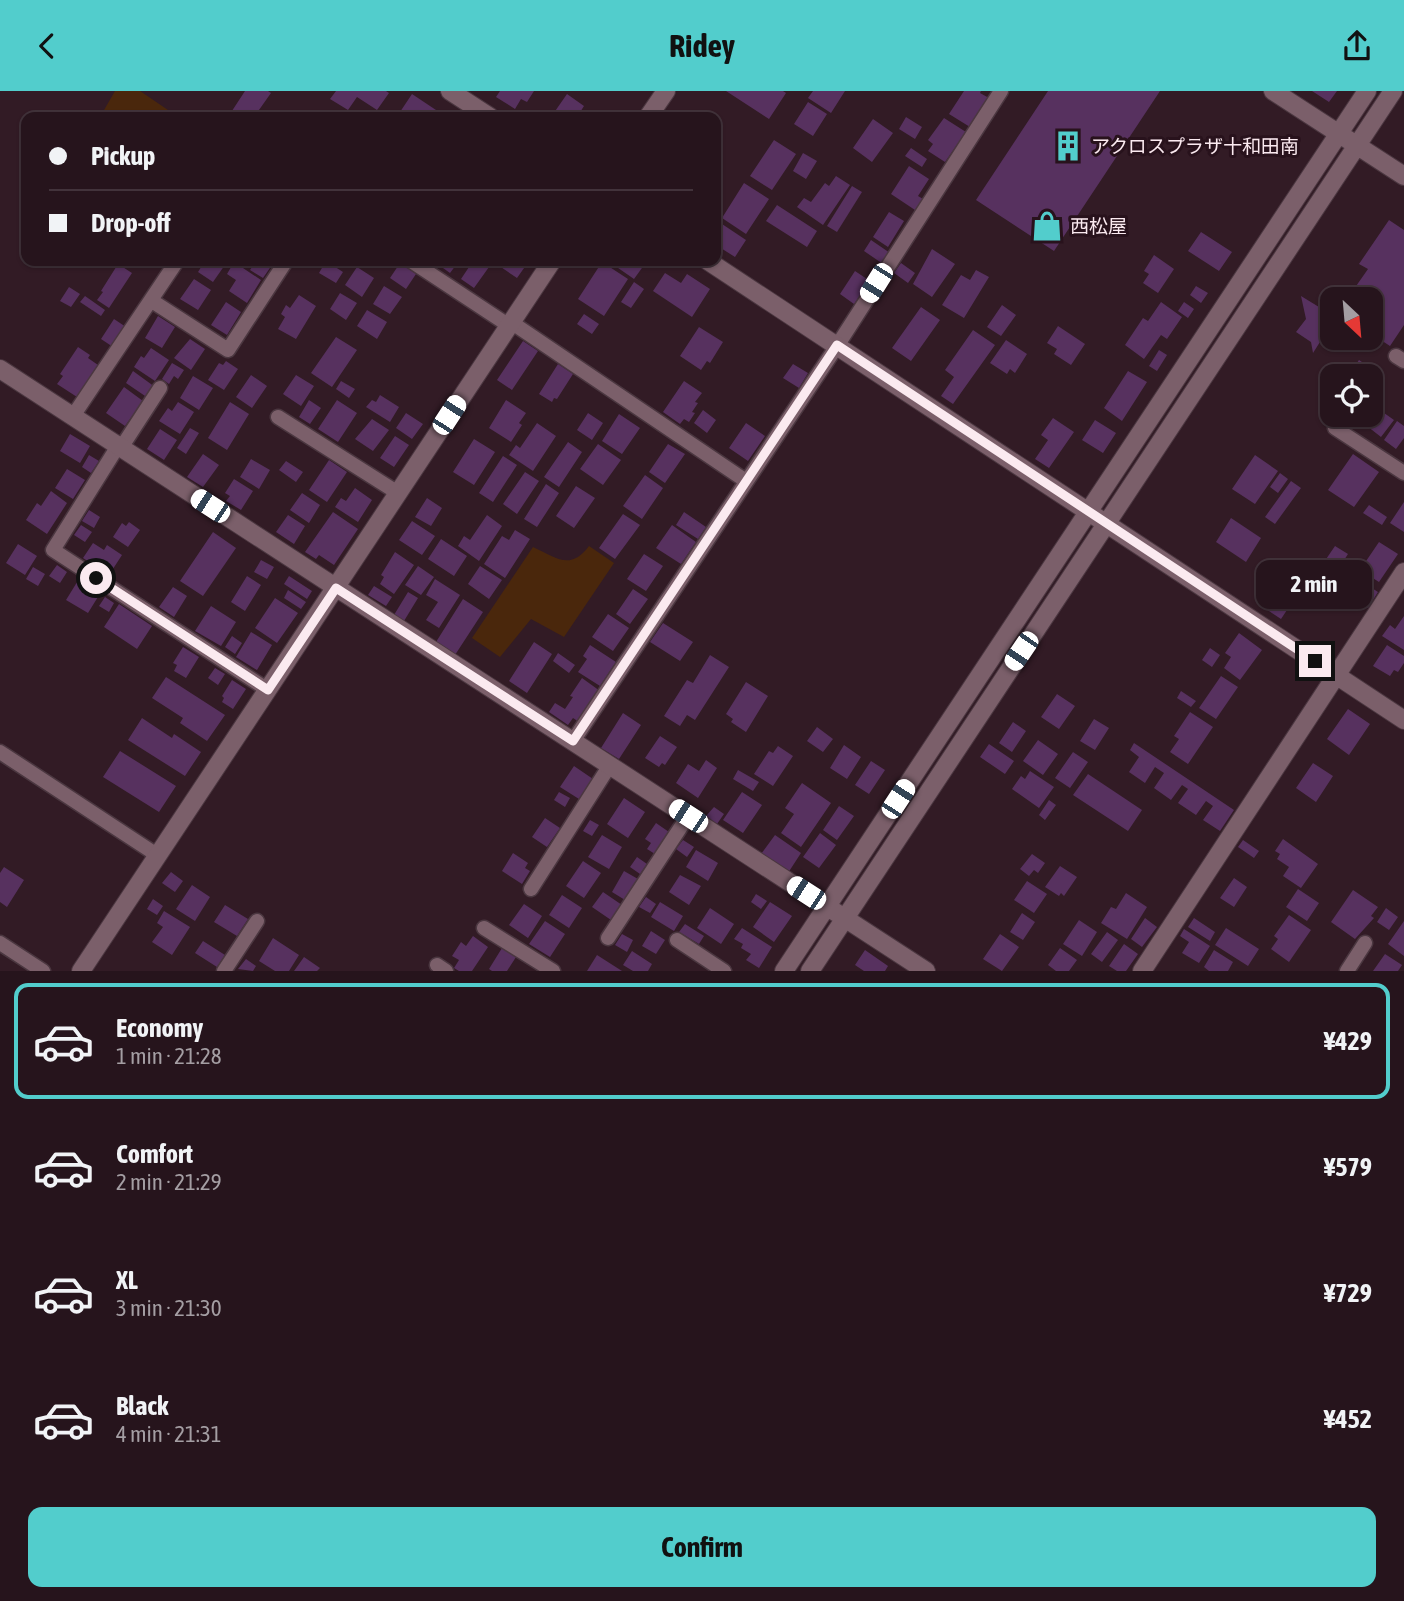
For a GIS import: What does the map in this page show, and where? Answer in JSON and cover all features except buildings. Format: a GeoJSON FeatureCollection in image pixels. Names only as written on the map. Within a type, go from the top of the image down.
{"type":"FeatureCollection","features":[{"type":"Feature","properties":{"kind":"street"},"geometry":{"type":"LineString","coordinates":[[450,91],[482,112]]}},
{"type":"Feature","properties":{"kind":"street"},"geometry":{"type":"LineString","coordinates":[[651,112],[666,91]]}},
{"type":"Feature","properties":{"kind":"street"},"geometry":{"type":"LineString","coordinates":[[573,741],[837,345],[1001,91]]}},
{"type":"Feature","properties":{"kind":"street"},"geometry":{"type":"LineString","coordinates":[[1273,91],[1404,176]]}},
{"type":"Feature","properties":{"kind":"street"},"geometry":{"type":"LineString","coordinates":[[784,971],[1367,91]]}},
{"type":"Feature","properties":{"kind":"street"},"geometry":{"type":"LineString","coordinates":[[810,971],[1393,91]]}},
{"type":"Feature","properties":{"kind":"street"},"geometry":{"type":"LineString","coordinates":[[73,416],[174,266]]}},
{"type":"Feature","properties":{"kind":"street"},"geometry":{"type":"LineString","coordinates":[[152,301],[228,350],[283,266]]}},
{"type":"Feature","properties":{"kind":"street"},"geometry":{"type":"LineString","coordinates":[[419,266],[510,323],[747,481]]}},
{"type":"Feature","properties":{"kind":"street"},"geometry":{"type":"LineString","coordinates":[[81,971],[549,266]]}},
{"type":"Feature","properties":{"kind":"street"},"geometry":{"type":"LineString","coordinates":[[716,266],[1404,720]]}},
{"type":"Feature","properties":{"kind":"street"},"geometry":{"type":"LineString","coordinates":[[0,369],[926,971]]}},
{"type":"Feature","properties":{"kind":"street"},"geometry":{"type":"LineString","coordinates":[[160,387],[53,550],[268,690]]}},
{"type":"Feature","properties":{"kind":"street"},"geometry":{"type":"LineString","coordinates":[[278,417],[398,493]]}},
{"type":"Feature","properties":{"kind":"street"},"geometry":{"type":"LineString","coordinates":[[1335,428],[1404,473]]}},
{"type":"Feature","properties":{"kind":"street"},"geometry":{"type":"LineString","coordinates":[[1142,971],[1404,572]]}},
{"type":"Feature","properties":{"kind":"street"},"geometry":{"type":"LineString","coordinates":[[0,752],[157,855]]}},
{"type":"Feature","properties":{"kind":"street"},"geometry":{"type":"LineString","coordinates":[[531,889],[610,765]]}},
{"type":"Feature","properties":{"kind":"street"},"geometry":{"type":"LineString","coordinates":[[608,938],[688,816]]}},
{"type":"Feature","properties":{"kind":"street"},"geometry":{"type":"LineString","coordinates":[[224,971],[257,921]]}},
{"type":"Feature","properties":{"kind":"street"},"geometry":{"type":"LineString","coordinates":[[484,927],[553,971]]}},
{"type":"Feature","properties":{"kind":"street"},"geometry":{"type":"LineString","coordinates":[[677,940],[724,971]]}},
{"type":"Feature","properties":{"kind":"street"},"geometry":{"type":"LineString","coordinates":[[0,943],[43,971]]}},
{"type":"Feature","properties":{"kind":"street"},"geometry":{"type":"LineString","coordinates":[[1347,971],[1365,943]]}},
{"type":"Feature","properties":{"kind":"shaded area"},"geometry":{"type":"Polygon","coordinates":[[[115,91],[140,91],[168,110],[167,112],[103,112],[115,91]]]}},
{"type":"Feature","properties":{"kind":"shaded area"},"geometry":{"type":"Polygon","coordinates":[[[589,546],[614,563],[564,637],[531,619],[500,657],[472,638],[533,547],[556,558],[569,560],[582,554],[589,546]]]}},
{"type":"Feature","properties":{"kind":"place","name":"アクロスプラザ十和田南"},"geometry":{"type":"Point","coordinates":[1068,146]}},
{"type":"Feature","properties":{"kind":"place","name":"西松屋"},"geometry":{"type":"Point","coordinates":[1047,226]}},
{"type":"Feature","properties":{"kind":"route"},"geometry":{"type":"LineString","coordinates":[[96,578],[268,690],[336,588],[573,741],[837,345],[1315,661]]}}]}
